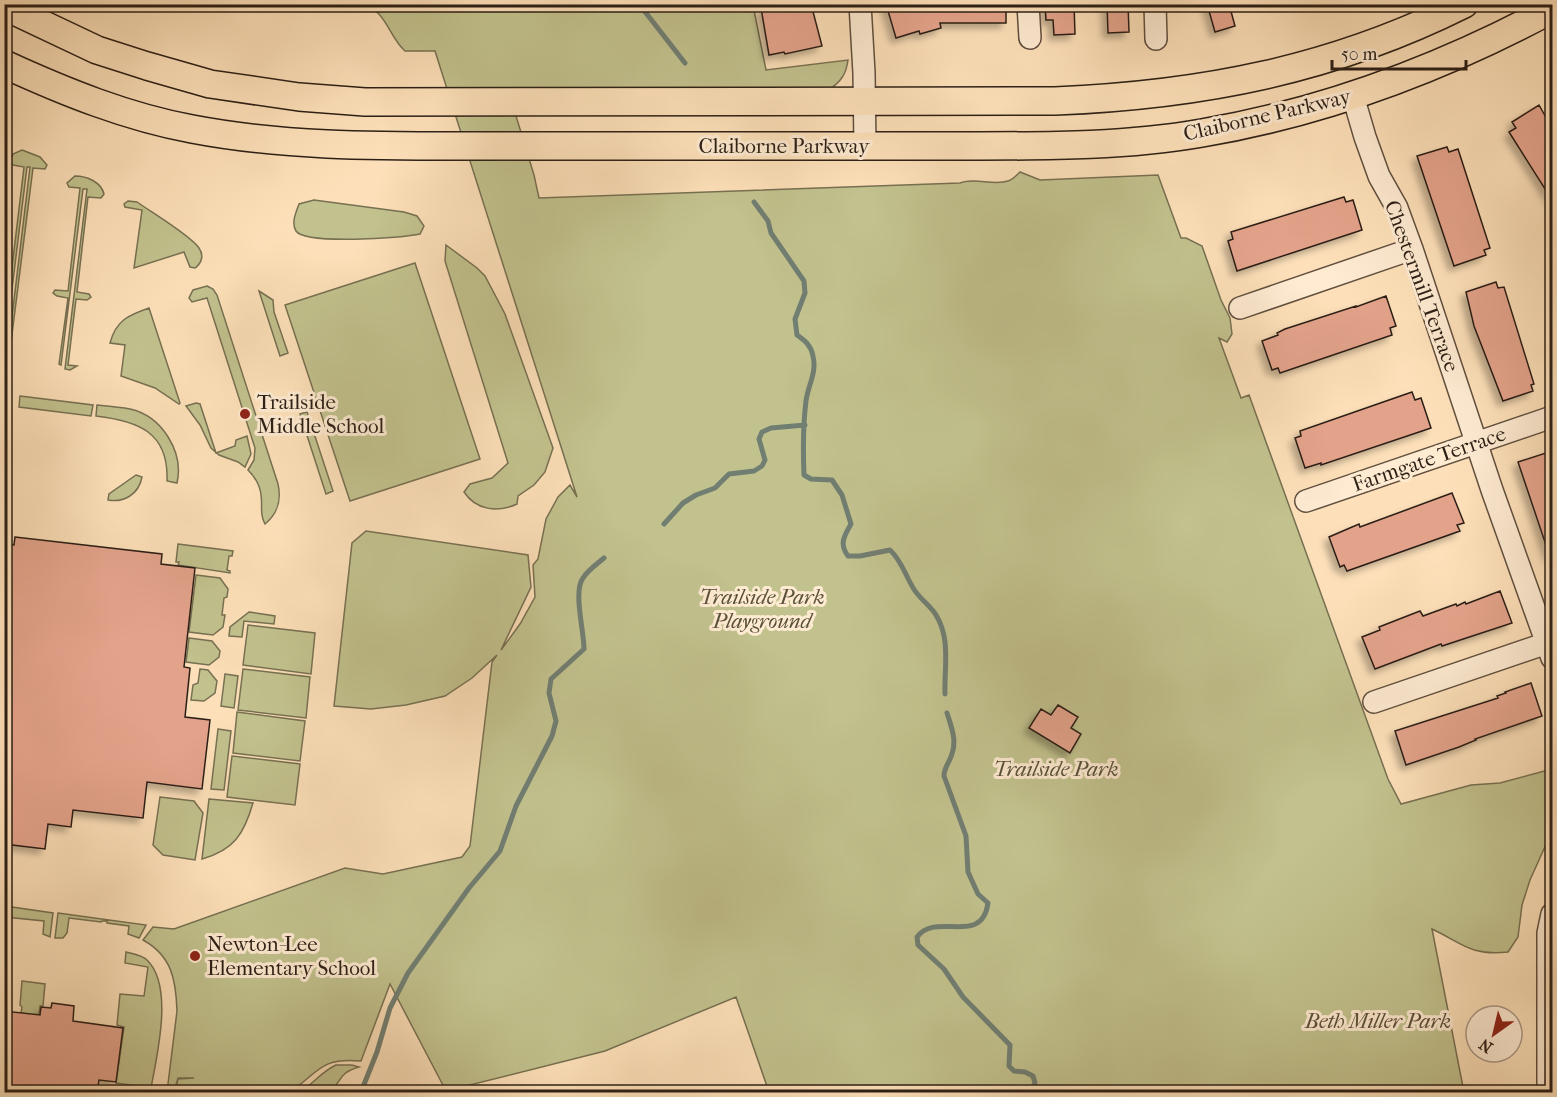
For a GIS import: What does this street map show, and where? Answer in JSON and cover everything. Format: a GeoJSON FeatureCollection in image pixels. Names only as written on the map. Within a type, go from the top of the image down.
{"type":"FeatureCollection","features":[{"type":"Feature","properties":{"kind":"main road","name":"Claiborne Parkway"},"geometry":{"type":"LineString","coordinates":[[4,6],[97,50],[210,84],[299,97],[365,102],[1121,99],[1209,87],[1272,75],[1367,46],[1464,4]]}},
{"type":"Feature","properties":{"kind":"main road","name":"Claiborne Parkway"},"geometry":{"type":"LineString","coordinates":[[4,64],[57,88],[124,111],[189,129],[266,141],[363,146],[1001,146],[1122,142],[1189,135],[1239,126],[1353,96],[1418,73],[1489,42],[1552,9]]}},
{"type":"Feature","properties":{"kind":"street"},"geometry":{"type":"LineString","coordinates":[[860,4],[865,146]]}},
{"type":"Feature","properties":{"kind":"street"},"geometry":{"type":"LineString","coordinates":[[1028,4],[1030,38]]}},
{"type":"Feature","properties":{"kind":"street"},"geometry":{"type":"LineString","coordinates":[[1155,4],[1156,39]]}},
{"type":"Feature","properties":{"kind":"street","name":"Chestermill Terrace"},"geometry":{"type":"LineString","coordinates":[[1353,96],[1379,176],[1397,208],[1412,249],[1492,490],[1550,651]]}},
{"type":"Feature","properties":{"kind":"street"},"geometry":{"type":"LineString","coordinates":[[1240,308],[1412,249]]}},
{"type":"Feature","properties":{"kind":"street","name":"Farmgate Terrace"},"geometry":{"type":"LineString","coordinates":[[1306,501],[1552,417]]}},
{"type":"Feature","properties":{"kind":"street"},"geometry":{"type":"LineString","coordinates":[[1374,702],[1550,651]]}},
{"type":"Feature","properties":{"kind":"street"},"geometry":{"type":"LineString","coordinates":[[1548,1092],[1548,933],[1552,914]]}},
{"type":"Feature","properties":{"kind":"green space","name":"Trailside Park"},"geometry":{"type":"Polygon","coordinates":[[[361,5],[753,5],[766,70],[848,60],[842,77],[829,90],[509,93],[539,198],[966,181],[996,183],[1011,180],[1020,172],[1040,180],[1158,175],[1181,238],[1202,246],[1221,300],[1230,318],[1232,334],[1227,342],[1219,338],[1241,398],[1249,395],[1388,779],[1401,804],[1471,785],[1500,783],[1552,769],[1552,831],[1530,880],[1522,905],[1518,937],[1508,952],[1475,950],[1432,929],[1464,1092],[769,1092],[736,997],[605,1051],[446,1091],[390,984],[361,1061],[337,1061],[329,1064],[290,1092],[175,1092],[178,1079],[194,1078],[178,1078],[174,1092],[167,1092],[177,1011],[173,979],[166,961],[153,946],[143,940],[153,927],[174,929],[345,868],[383,874],[462,857],[470,846],[492,662],[497,655],[472,678],[445,696],[406,705],[371,709],[334,706],[352,543],[366,531],[528,555],[531,587],[501,650],[520,624],[535,597],[533,565],[538,559],[546,519],[558,497],[570,485],[577,497],[435,51],[405,51],[376,11],[361,5]]]}},
{"type":"Feature","properties":{"kind":"green space"},"geometry":{"type":"Polygon","coordinates":[[[22,150],[40,157],[47,165],[45,169],[33,168],[9,358],[7,358],[30,167],[27,167],[5,346],[9,291],[5,290],[5,283],[10,284],[24,167],[13,165],[10,162],[13,154],[22,150]]]}},
{"type":"Feature","properties":{"kind":"green space"},"geometry":{"type":"Polygon","coordinates":[[[75,176],[93,180],[104,194],[101,198],[88,197],[77,292],[89,294],[91,297],[87,300],[76,299],[68,365],[77,366],[70,370],[65,369],[87,189],[83,189],[61,365],[59,364],[68,298],[53,293],[55,290],[68,291],[80,188],[69,187],[67,183],[75,176]]]}},
{"type":"Feature","properties":{"kind":"green space"},"geometry":{"type":"Polygon","coordinates":[[[314,200],[404,212],[417,216],[424,226],[420,234],[395,237],[335,239],[303,235],[296,231],[295,214],[299,204],[314,200]]]}},
{"type":"Feature","properties":{"kind":"green space"},"geometry":{"type":"Polygon","coordinates":[[[128,201],[137,202],[194,243],[201,253],[199,264],[195,268],[190,267],[184,252],[134,268],[142,210],[125,207],[124,204],[128,201]]]}},
{"type":"Feature","properties":{"kind":"green space"},"geometry":{"type":"Polygon","coordinates":[[[446,245],[485,276],[505,314],[553,448],[545,472],[534,485],[518,496],[517,504],[509,507],[495,509],[481,506],[464,492],[470,484],[492,478],[508,463],[445,261],[446,245]]]}},
{"type":"Feature","properties":{"kind":"green space"},"geometry":{"type":"Polygon","coordinates":[[[415,263],[480,459],[350,501],[285,305],[415,263]]]}},
{"type":"Feature","properties":{"kind":"green space"},"geometry":{"type":"Polygon","coordinates":[[[207,286],[217,295],[278,484],[278,507],[265,524],[262,517],[260,488],[248,470],[254,460],[255,448],[207,298],[192,302],[189,298],[193,290],[207,286]]]}},
{"type":"Feature","properties":{"kind":"green space"},"geometry":{"type":"Polygon","coordinates":[[[259,291],[273,300],[274,312],[288,353],[280,356],[259,291]]]}},
{"type":"Feature","properties":{"kind":"green space"},"geometry":{"type":"Polygon","coordinates":[[[149,308],[179,404],[155,388],[121,376],[125,345],[110,343],[116,329],[124,319],[149,308]]]}},
{"type":"Feature","properties":{"kind":"green space"},"geometry":{"type":"Polygon","coordinates":[[[20,396],[93,405],[91,416],[19,407],[20,396]]]}},
{"type":"Feature","properties":{"kind":"green space"},"geometry":{"type":"Polygon","coordinates":[[[200,404],[216,452],[211,448],[200,425],[186,406],[200,404]]]}},
{"type":"Feature","properties":{"kind":"green space"},"geometry":{"type":"Polygon","coordinates":[[[97,405],[126,408],[141,413],[161,427],[174,448],[177,459],[177,483],[167,481],[163,451],[148,432],[125,421],[96,416],[97,405]]]}},
{"type":"Feature","properties":{"kind":"green space"},"geometry":{"type":"Polygon","coordinates":[[[307,412],[333,491],[326,494],[300,414],[307,412]]]}},
{"type":"Feature","properties":{"kind":"green space"},"geometry":{"type":"Polygon","coordinates":[[[247,436],[251,454],[245,467],[217,453],[235,446],[236,440],[247,436]]]}},
{"type":"Feature","properties":{"kind":"green space"},"geometry":{"type":"Polygon","coordinates":[[[136,475],[142,477],[134,493],[125,499],[108,500],[109,494],[136,475]]]}},
{"type":"Feature","properties":{"kind":"green space"},"geometry":{"type":"Polygon","coordinates":[[[178,544],[233,551],[232,556],[229,556],[227,570],[230,573],[178,565],[179,562],[176,562],[178,544]]]}},
{"type":"Feature","properties":{"kind":"green space"},"geometry":{"type":"Polygon","coordinates":[[[196,575],[220,578],[228,589],[227,597],[224,598],[223,627],[213,635],[189,632],[196,575]]]}},
{"type":"Feature","properties":{"kind":"green space"},"geometry":{"type":"Polygon","coordinates":[[[249,612],[275,616],[274,624],[244,621],[242,637],[229,636],[230,627],[249,612]]]}},
{"type":"Feature","properties":{"kind":"green space"},"geometry":{"type":"Polygon","coordinates":[[[248,625],[315,633],[311,674],[243,665],[248,625]]]}},
{"type":"Feature","properties":{"kind":"green space"},"geometry":{"type":"Polygon","coordinates":[[[189,638],[212,641],[220,651],[219,657],[209,665],[186,662],[189,638]]]}},
{"type":"Feature","properties":{"kind":"green space"},"geometry":{"type":"Polygon","coordinates":[[[200,669],[208,670],[217,681],[215,693],[204,701],[191,700],[193,685],[198,683],[200,669]]]}},
{"type":"Feature","properties":{"kind":"green space"},"geometry":{"type":"Polygon","coordinates":[[[243,669],[310,677],[306,718],[238,710],[243,669]]]}},
{"type":"Feature","properties":{"kind":"green space"},"geometry":{"type":"Polygon","coordinates":[[[225,674],[238,676],[234,708],[221,706],[225,674]]]}},
{"type":"Feature","properties":{"kind":"green space"},"geometry":{"type":"Polygon","coordinates":[[[237,712],[305,721],[300,761],[233,753],[237,712]]]}},
{"type":"Feature","properties":{"kind":"green space"},"geometry":{"type":"Polygon","coordinates":[[[218,729],[231,731],[224,790],[211,789],[218,729]]]}},
{"type":"Feature","properties":{"kind":"green space"},"geometry":{"type":"Polygon","coordinates":[[[232,756],[300,764],[295,805],[227,797],[232,756]]]}},
{"type":"Feature","properties":{"kind":"green space"},"geometry":{"type":"Polygon","coordinates":[[[160,797],[194,801],[203,813],[195,860],[163,855],[153,845],[160,797]]]}},
{"type":"Feature","properties":{"kind":"green space"},"geometry":{"type":"Polygon","coordinates":[[[209,799],[253,803],[246,824],[230,846],[202,859],[209,799]]]}},
{"type":"Feature","properties":{"kind":"green space"},"geometry":{"type":"Polygon","coordinates":[[[5,906],[53,913],[50,937],[43,934],[44,921],[5,917],[5,906]]]}},
{"type":"Feature","properties":{"kind":"green space"},"geometry":{"type":"Polygon","coordinates":[[[58,913],[146,925],[139,938],[128,934],[129,926],[107,923],[107,921],[69,918],[67,933],[63,938],[55,938],[58,913]]]}},
{"type":"Feature","properties":{"kind":"green space"},"geometry":{"type":"Polygon","coordinates":[[[126,952],[147,960],[160,986],[161,1021],[151,1088],[116,1083],[124,1027],[117,1025],[120,994],[144,996],[148,967],[125,963],[126,952]]]}},
{"type":"Feature","properties":{"kind":"green space"},"geometry":{"type":"Polygon","coordinates":[[[22,981],[45,984],[43,1006],[40,1006],[39,1016],[21,1013],[22,981]]]}},
{"type":"Feature","properties":{"kind":"green space"},"geometry":{"type":"Polygon","coordinates":[[[336,1065],[359,1067],[344,1074],[330,1092],[300,1092],[326,1071],[336,1065]]]}},
{"type":"Feature","properties":{"kind":"building"},"geometry":{"type":"Polygon","coordinates":[[[811,4],[822,46],[769,55],[761,8],[811,4]]]}},
{"type":"Feature","properties":{"kind":"building"},"geometry":{"type":"Polygon","coordinates":[[[886,4],[1006,4],[1006,23],[940,23],[941,28],[920,34],[919,31],[896,38],[886,4]]]}},
{"type":"Feature","properties":{"kind":"building"},"geometry":{"type":"Polygon","coordinates":[[[1045,4],[1074,4],[1075,34],[1054,35],[1053,20],[1046,20],[1045,4]]]}},
{"type":"Feature","properties":{"kind":"building"},"geometry":{"type":"Polygon","coordinates":[[[1107,4],[1128,4],[1129,32],[1108,33],[1107,4]]]}},
{"type":"Feature","properties":{"kind":"building"},"geometry":{"type":"Polygon","coordinates":[[[1207,4],[1229,4],[1235,26],[1215,32],[1207,4]]]}},
{"type":"Feature","properties":{"kind":"building"},"geometry":{"type":"Polygon","coordinates":[[[1539,105],[1552,128],[1552,200],[1509,132],[1516,128],[1512,122],[1539,105]]]}},
{"type":"Feature","properties":{"kind":"building"},"geometry":{"type":"Polygon","coordinates":[[[1447,147],[1449,152],[1458,149],[1490,248],[1484,250],[1486,255],[1454,266],[1417,156],[1447,147]]]}},
{"type":"Feature","properties":{"kind":"building"},"geometry":{"type":"Polygon","coordinates":[[[1344,197],[1346,202],[1353,200],[1362,230],[1237,271],[1228,241],[1233,239],[1231,232],[1344,197]]]}},
{"type":"Feature","properties":{"kind":"building"},"geometry":{"type":"Polygon","coordinates":[[[1496,282],[1498,288],[1504,287],[1534,384],[1531,385],[1533,391],[1503,401],[1474,326],[1466,292],[1496,282]]]}},
{"type":"Feature","properties":{"kind":"building"},"geometry":{"type":"Polygon","coordinates":[[[1386,296],[1396,326],[1390,328],[1392,335],[1280,373],[1278,368],[1272,370],[1262,341],[1278,335],[1277,333],[1285,329],[1386,296]]]}},
{"type":"Feature","properties":{"kind":"building"},"geometry":{"type":"Polygon","coordinates":[[[1412,392],[1415,400],[1421,398],[1431,428],[1321,465],[1321,463],[1305,468],[1295,438],[1301,436],[1300,431],[1412,392]]]}},
{"type":"Feature","properties":{"kind":"building"},"geometry":{"type":"Polygon","coordinates":[[[1552,451],[1552,556],[1550,557],[1518,462],[1552,451]]]}},
{"type":"Feature","properties":{"kind":"building"},"geometry":{"type":"Polygon","coordinates":[[[1452,493],[1464,523],[1457,525],[1460,531],[1347,571],[1344,565],[1340,567],[1329,537],[1359,524],[1360,527],[1452,493]]]}},
{"type":"Feature","properties":{"kind":"building"},"geometry":{"type":"Polygon","coordinates":[[[15,537],[162,554],[161,564],[195,568],[184,667],[190,668],[185,717],[210,720],[202,789],[147,782],[143,818],[73,810],[71,827],[48,824],[45,849],[4,844],[4,544],[14,545],[15,537]]]}},
{"type":"Feature","properties":{"kind":"building"},"geometry":{"type":"Polygon","coordinates":[[[1500,591],[1512,623],[1442,646],[1441,644],[1375,669],[1362,637],[1380,630],[1379,627],[1420,611],[1423,616],[1456,604],[1457,606],[1465,602],[1466,604],[1500,591]]]}},
{"type":"Feature","properties":{"kind":"building"},"geometry":{"type":"Polygon","coordinates":[[[1531,683],[1542,716],[1406,765],[1395,731],[1498,698],[1497,696],[1505,692],[1531,683]]]}},
{"type":"Feature","properties":{"kind":"building"},"geometry":{"type":"Polygon","coordinates":[[[1058,705],[1078,717],[1071,728],[1081,734],[1070,753],[1029,728],[1041,709],[1051,715],[1058,705]]]}},
{"type":"Feature","properties":{"kind":"building"},"geometry":{"type":"Polygon","coordinates":[[[52,1003],[74,1006],[73,1021],[123,1028],[116,1082],[99,1080],[97,1092],[75,1090],[75,1092],[4,1092],[4,1011],[40,1015],[41,1007],[51,1008],[52,1003]]]}},
{"type":"Feature","properties":{"kind":"waterway"},"geometry":{"type":"LineString","coordinates":[[639,4],[685,63]]}},
{"type":"Feature","properties":{"kind":"waterway"},"geometry":{"type":"LineString","coordinates":[[754,202],[768,221],[771,233],[804,281],[805,293],[795,319],[797,335],[809,346],[814,362],[805,410],[804,475],[811,479],[832,480],[842,495],[851,524],[844,540],[844,548],[848,556],[890,550],[915,590],[936,615],[944,634],[945,694]]}},
{"type":"Feature","properties":{"kind":"waterway"},"geometry":{"type":"LineString","coordinates":[[664,524],[683,503],[715,488],[729,474],[754,471],[762,466],[765,460],[759,439],[762,432],[771,428],[805,425]]}},
{"type":"Feature","properties":{"kind":"waterway"},"geometry":{"type":"LineString","coordinates":[[361,1092],[377,1052],[390,1008],[408,973],[469,888],[500,851],[516,806],[552,736],[556,721],[549,693],[551,679],[584,649],[579,601],[580,584],[587,572],[604,558]]}},
{"type":"Feature","properties":{"kind":"waterway"},"geometry":{"type":"LineString","coordinates":[[947,713],[954,747],[944,776],[966,836],[968,872],[978,894],[988,903],[984,916],[977,923],[925,930],[917,937],[918,945],[944,969],[963,997],[1010,1045],[1009,1066],[1014,1071],[1025,1072],[1033,1076],[1035,1083],[1030,1092]]}},
{"type":"Feature","properties":{"kind":"place","name":"Trailside Middle School"},"geometry":{"type":"Point","coordinates":[245,414]}},
{"type":"Feature","properties":{"kind":"place","name":"Newton-Lee Elementary School"},"geometry":{"type":"Point","coordinates":[195,956]}},
{"type":"Feature","properties":{"kind":"park label","name":"Trailside Park Playground"},"geometry":{"type":"Point","coordinates":[762,609]}},
{"type":"Feature","properties":{"kind":"park label","name":"Beth Miller Park"},"geometry":{"type":"Point","coordinates":[1378,1021]}}]}
